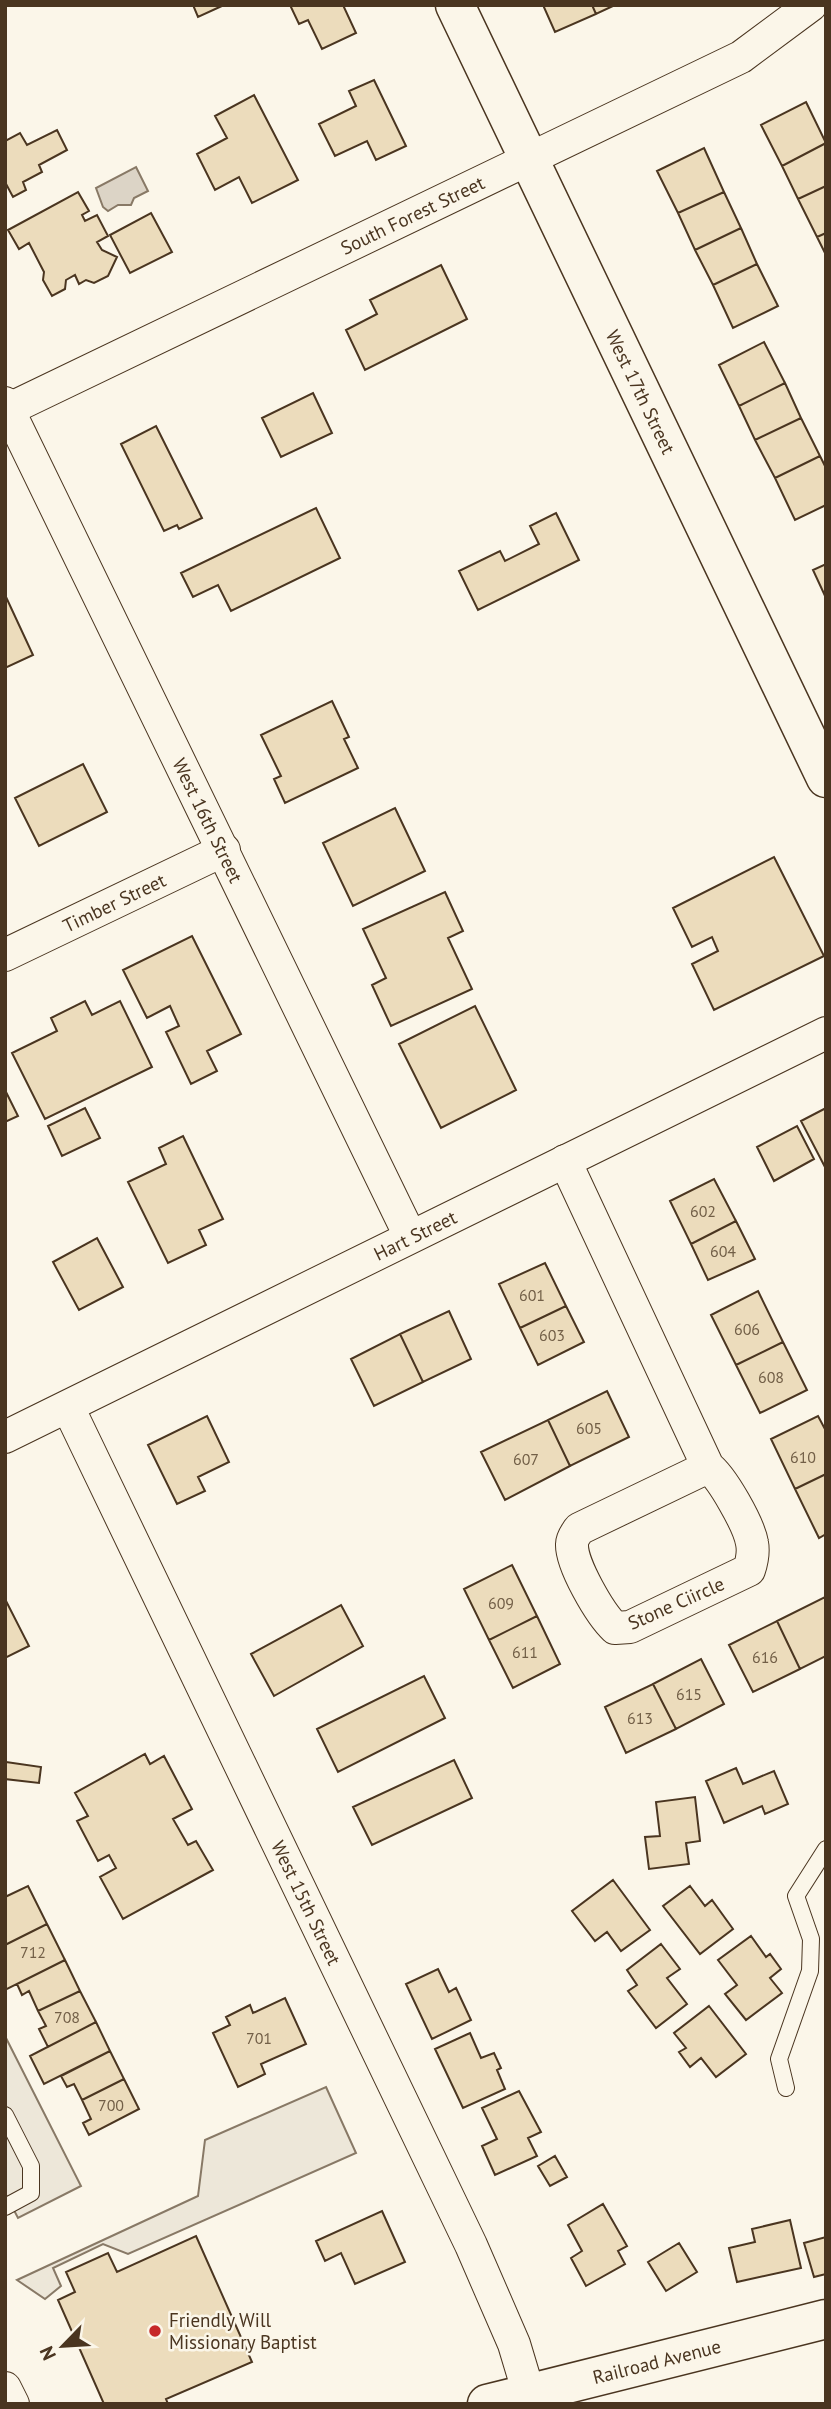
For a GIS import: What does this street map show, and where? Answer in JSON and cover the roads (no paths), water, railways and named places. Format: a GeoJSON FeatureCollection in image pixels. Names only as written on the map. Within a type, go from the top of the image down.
{"type":"FeatureCollection","features":[{"type":"Feature","properties":{"kind":"street","name":"West 17th Street"},"geometry":{"type":"LineString","coordinates":[[455,5],[821,753]]}},
{"type":"Feature","properties":{"kind":"street","name":"South Forest Street"},"geometry":{"type":"LineString","coordinates":[[6,408],[741,57],[811,5]]}},
{"type":"Feature","properties":{"kind":"street","name":"West 16th Street"},"geometry":{"type":"LineString","coordinates":[[6,408],[224,850],[410,1236]]}},
{"type":"Feature","properties":{"kind":"street","name":"Timber Street"},"geometry":{"type":"LineString","coordinates":[[5,955],[224,850]]}},
{"type":"Feature","properties":{"kind":"street","name":"Hart Street"},"geometry":{"type":"LineString","coordinates":[[5,1437],[826,1033]]}},
{"type":"Feature","properties":{"kind":"street","name":"Stone Ciircle"},"geometry":{"type":"LineString","coordinates":[[565,1161],[708,1467],[718,1474],[752,1541],[753,1559],[749,1570],[630,1628],[615,1628],[604,1618],[573,1556],[572,1541],[579,1529],[708,1467]]}},
{"type":"Feature","properties":{"kind":"street","name":"West 15th Street"},"geometry":{"type":"LineString","coordinates":[[68,1407],[471,2245],[514,2344],[531,2398]]}},
{"type":"Feature","properties":{"kind":"street","name":"Railroad Avenue"},"geometry":{"type":"LineString","coordinates":[[487,2404],[531,2398],[826,2319]]}},
{"type":"Feature","properties":{"kind":"street"},"geometry":{"type":"LineString","coordinates":[[5,2388],[13,2404]]}},
{"type":"Feature","properties":{"kind":"lane"},"geometry":{"type":"LineString","coordinates":[[786,2088],[779,2059],[810,1971],[811,1939],[796,1896],[826,1849]]}},
{"type":"Feature","properties":{"kind":"lane"},"geometry":{"type":"LineString","coordinates":[[5,2115],[31,2166],[31,2193],[5,2207]]}},
{"type":"Feature","properties":{"kind":"place","name":"Friendly Will Missionary Baptist"},"geometry":{"type":"Point","coordinates":[155,2331]}}]}
